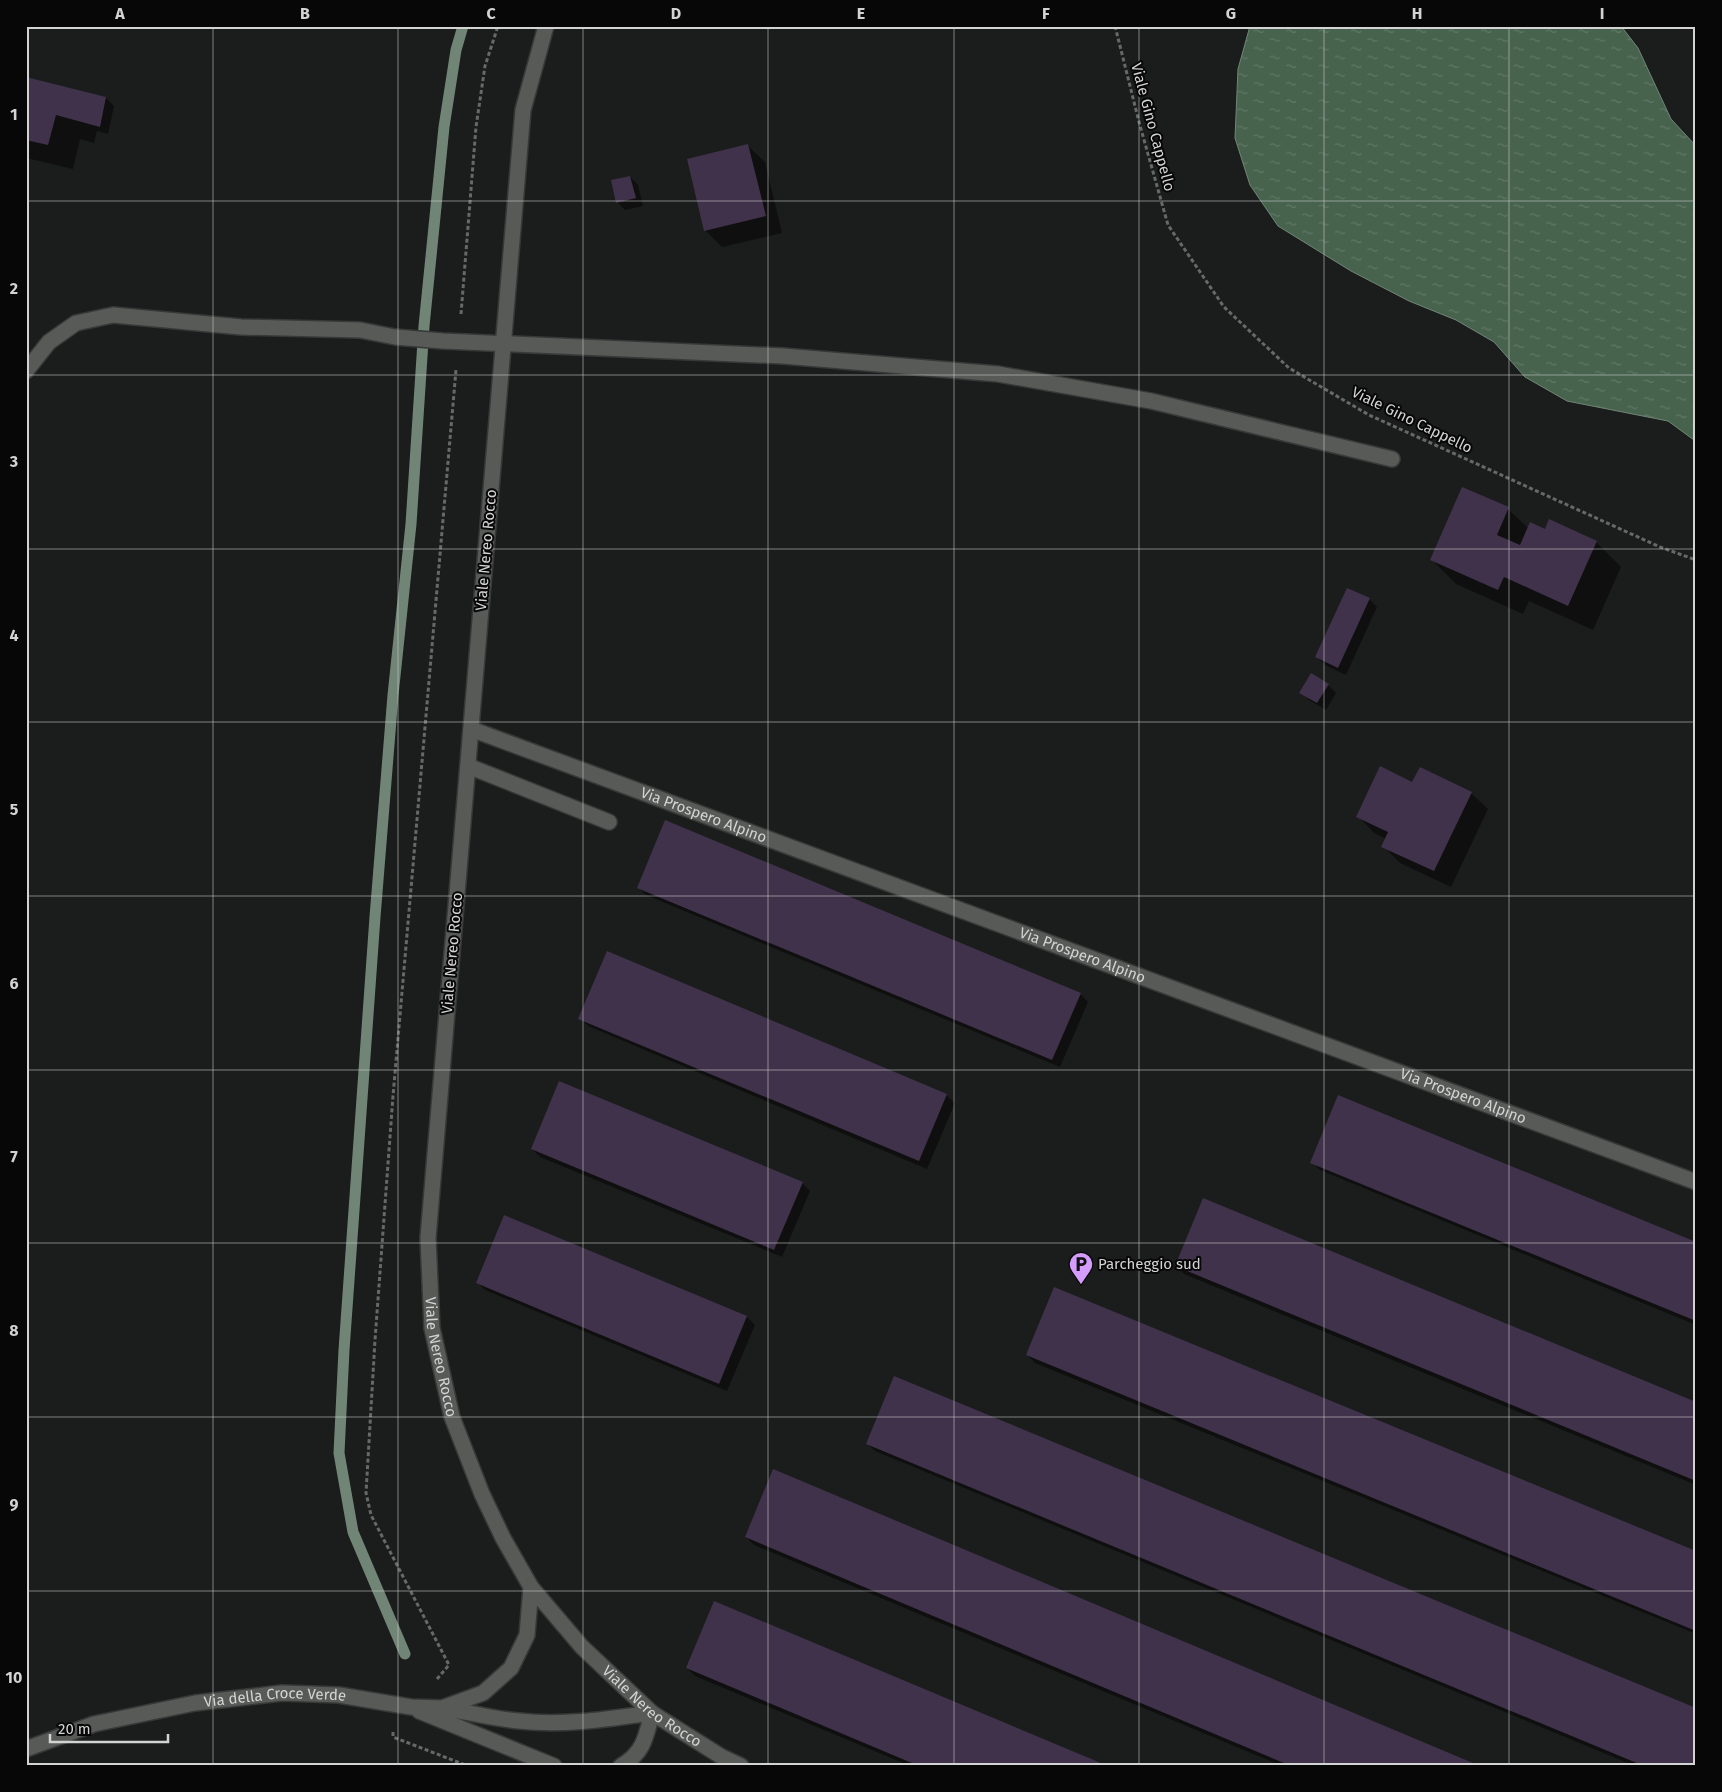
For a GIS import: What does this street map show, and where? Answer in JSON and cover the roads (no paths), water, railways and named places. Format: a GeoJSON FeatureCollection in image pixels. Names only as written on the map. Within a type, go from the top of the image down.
{"type":"FeatureCollection","features":[{"type":"Feature","properties":{"kind":"street","name":"Viale Nereo Rocco"},"geometry":{"type":"LineString","coordinates":[[546,26],[523,110],[428,1238],[432,1328],[455,1426],[482,1494],[503,1538],[531,1587],[582,1647],[652,1713],[722,1757],[741,1766]]}},
{"type":"Feature","properties":{"kind":"street"},"geometry":{"type":"LineString","coordinates":[[26,371],[49,342],[76,323],[113,315],[241,327],[360,330],[395,337],[451,342],[783,356],[998,374],[1150,401],[1392,459]]}},
{"type":"Feature","properties":{"kind":"street","name":"Via Prospero Alpino"},"geometry":{"type":"LineString","coordinates":[[471,728],[1696,1182]]}},
{"type":"Feature","properties":{"kind":"street"},"geometry":{"type":"LineString","coordinates":[[468,766],[609,822]]}},
{"type":"Feature","properties":{"kind":"street","name":"Via della Croce Verde"},"geometry":{"type":"LineString","coordinates":[[442,1708],[483,1693],[511,1668],[527,1635],[531,1587]]}},
{"type":"Feature","properties":{"kind":"street","name":"Via della Croce Verde"},"geometry":{"type":"LineString","coordinates":[[26,1749],[94,1724],[195,1702],[282,1693],[339,1695],[411,1707],[442,1708],[518,1722],[595,1722],[652,1713]]}},
{"type":"Feature","properties":{"kind":"street","name":"Via della Croce Verde"},"geometry":{"type":"LineString","coordinates":[[411,1707],[554,1766]]}},
{"type":"Feature","properties":{"kind":"street"},"geometry":{"type":"LineString","coordinates":[[621,1766],[631,1761],[644,1746],[652,1713]]}},
{"type":"Feature","properties":{"kind":"water"},"geometry":{"type":"Polygon","coordinates":[[[1250,26],[1621,26],[1638,48],[1671,119],[1696,146],[1696,449],[1694,440],[1668,421],[1567,401],[1525,377],[1494,342],[1456,320],[1409,301],[1351,271],[1278,226],[1250,185],[1235,138],[1238,69],[1250,26]]]}},
{"type":"Feature","properties":{"kind":"waterway"},"geometry":{"type":"LineString","coordinates":[[405,1654],[353,1532],[339,1453],[344,1350],[375,917],[393,695],[411,524],[424,326],[444,127],[456,50],[463,26]]}},
{"type":"Feature","properties":{"kind":"place","name":"Parcheggio sud"},"geometry":{"type":"Point","coordinates":[1081,1285]}}]}
